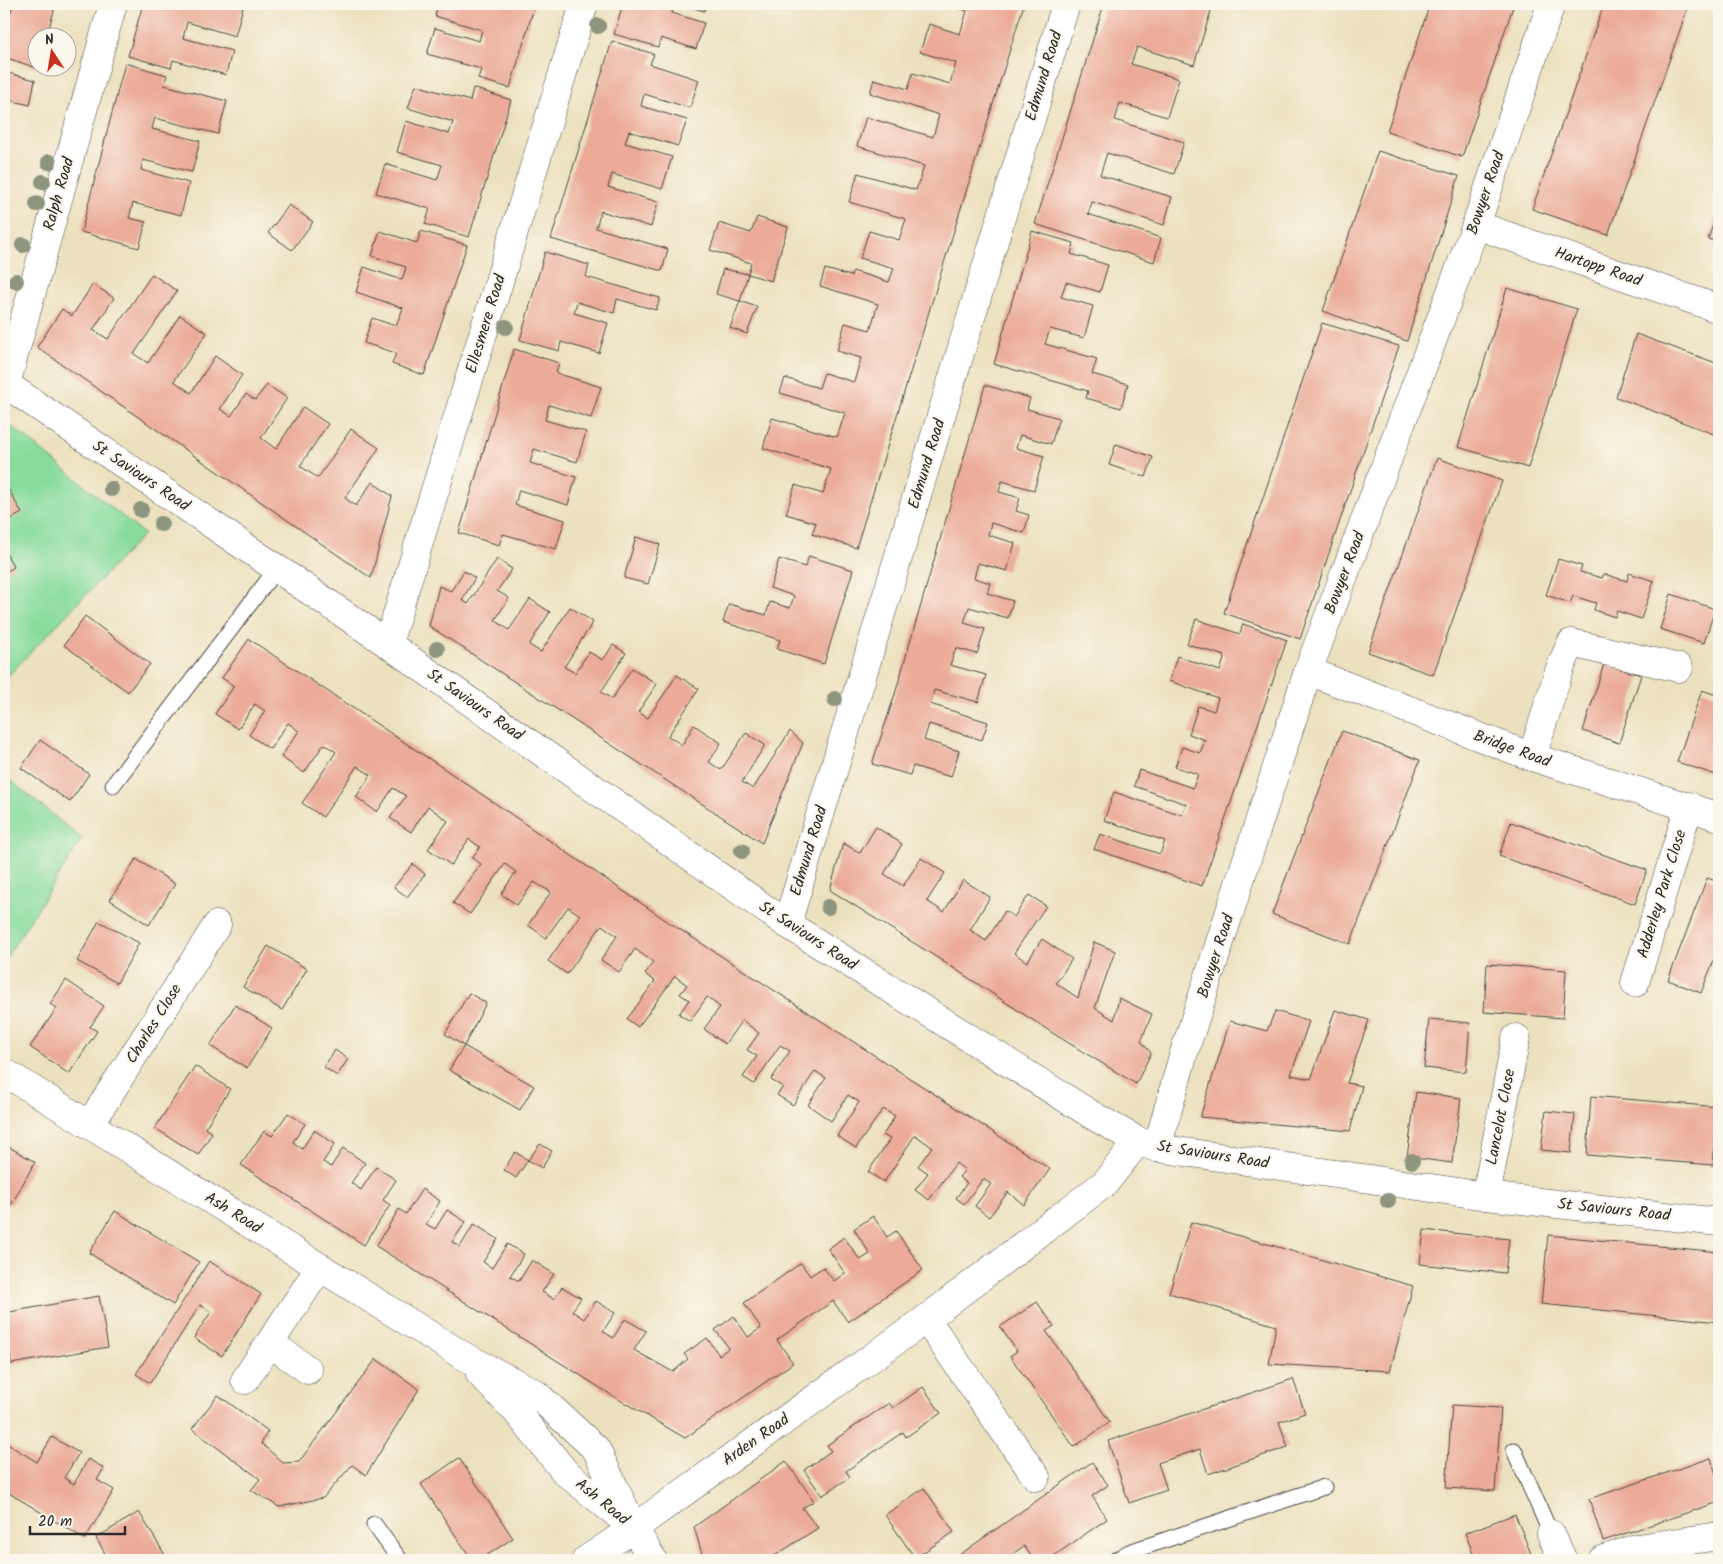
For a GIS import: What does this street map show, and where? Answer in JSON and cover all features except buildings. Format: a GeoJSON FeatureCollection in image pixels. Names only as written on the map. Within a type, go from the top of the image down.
{"type":"FeatureCollection","features":[{"type":"Feature","properties":{"kind":"street","name":"Ralph Road"},"geometry":{"type":"LineString","coordinates":[[5,384],[113,4]]}},
{"type":"Feature","properties":{"kind":"street","name":"Ellesmere Road"},"geometry":{"type":"LineString","coordinates":[[388,644],[584,4]]}},
{"type":"Feature","properties":{"kind":"street","name":"Edmund Road"},"geometry":{"type":"LineString","coordinates":[[787,924],[1066,4]]}},
{"type":"Feature","properties":{"kind":"street","name":"Bowyer Road"},"geometry":{"type":"LineString","coordinates":[[1148,1144],[1183,1056],[1308,672],[1476,225],[1551,4]]}},
{"type":"Feature","properties":{"kind":"street","name":"Hartopp Road"},"geometry":{"type":"LineString","coordinates":[[1476,225],[1719,310]]}},
{"type":"Feature","properties":{"kind":"street","name":"St Saviours Road"},"geometry":{"type":"LineString","coordinates":[[5,384],[388,644],[787,924],[1097,1118],[1148,1144],[1486,1196],[1719,1222]]}},
{"type":"Feature","properties":{"kind":"street"},"geometry":{"type":"LineString","coordinates":[[1532,757],[1559,671],[1571,642],[1679,668]]}},
{"type":"Feature","properties":{"kind":"street","name":"Bridge Road"},"geometry":{"type":"LineString","coordinates":[[1308,672],[1532,757],[1719,817]]}},
{"type":"Feature","properties":{"kind":"street","name":"Adderley Park Close"},"geometry":{"type":"LineString","coordinates":[[1636,983],[1689,806]]}},
{"type":"Feature","properties":{"kind":"street","name":"Charles Close"},"geometry":{"type":"LineString","coordinates":[[90,1124],[217,924]]}},
{"type":"Feature","properties":{"kind":"street","name":"Lancelot Close"},"geometry":{"type":"LineString","coordinates":[[1486,1196],[1516,1038]]}},
{"type":"Feature","properties":{"kind":"street","name":"Ash Road"},"geometry":{"type":"LineString","coordinates":[[4,1072],[462,1355],[535,1393],[596,1449],[634,1528]]}},
{"type":"Feature","properties":{"kind":"street","name":"Arden Road"},"geometry":{"type":"LineString","coordinates":[[586,1560],[634,1528],[926,1319],[1105,1183],[1148,1144]]}},
{"type":"Feature","properties":{"kind":"street"},"geometry":{"type":"LineString","coordinates":[[245,1380],[320,1267]]}},
{"type":"Feature","properties":{"kind":"street"},"geometry":{"type":"LineString","coordinates":[[926,1319],[1036,1478]]}},
{"type":"Feature","properties":{"kind":"street"},"geometry":{"type":"LineString","coordinates":[[270,1343],[308,1370]]}},
{"type":"Feature","properties":{"kind":"street","name":"Ash Road"},"geometry":{"type":"LineString","coordinates":[[462,1355],[517,1412],[565,1472],[634,1528]]}},
{"type":"Feature","properties":{"kind":"street"},"geometry":{"type":"LineString","coordinates":[[634,1528],[653,1560]]}},
{"type":"Feature","properties":{"kind":"street"},"geometry":{"type":"LineString","coordinates":[[1551,1534],[1563,1560]]}},
{"type":"Feature","properties":{"kind":"street"},"geometry":{"type":"LineString","coordinates":[[1602,1560],[1637,1548],[1719,1536]]}},
{"type":"Feature","properties":{"kind":"lane"},"geometry":{"type":"LineString","coordinates":[[113,785],[277,568]]}},
{"type":"Feature","properties":{"kind":"lane"},"geometry":{"type":"LineString","coordinates":[[1514,1450],[1551,1534]]}},
{"type":"Feature","properties":{"kind":"lane"},"geometry":{"type":"LineString","coordinates":[[1116,1560],[1130,1552],[1324,1487]]}},
{"type":"Feature","properties":{"kind":"lane"},"geometry":{"type":"LineString","coordinates":[[374,1524],[400,1560]]}},
{"type":"Feature","properties":{"kind":"green space"},"geometry":{"type":"Polygon","coordinates":[[[4,420],[144,534],[4,680],[4,420]]]}},
{"type":"Feature","properties":{"kind":"green space"},"geometry":{"type":"Polygon","coordinates":[[[4,775],[82,839],[4,961],[4,775]]]}}]}
